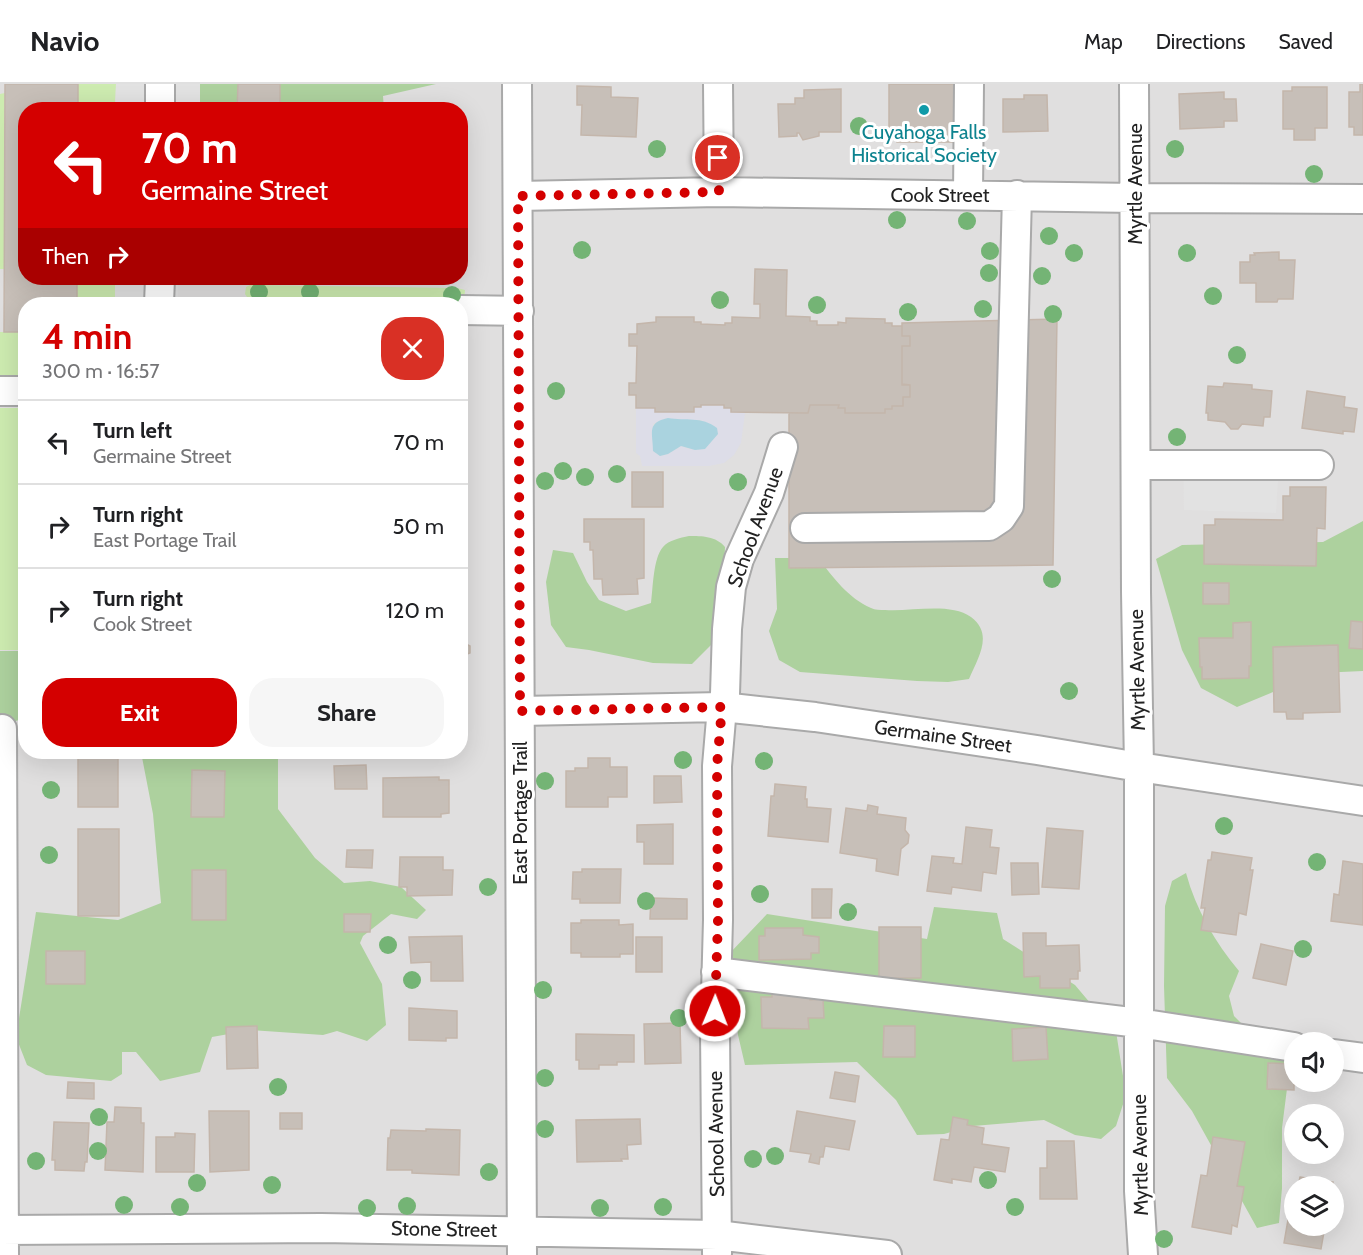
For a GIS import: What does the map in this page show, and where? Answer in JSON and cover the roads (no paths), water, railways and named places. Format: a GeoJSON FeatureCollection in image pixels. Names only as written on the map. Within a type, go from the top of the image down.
{"type":"FeatureCollection","features":[{"type":"Feature","properties":{"kind":"street"},"geometry":{"type":"LineString","coordinates":[[160,84],[160,102]]}},
{"type":"Feature","properties":{"kind":"street","name":"East Portage Trail"},"geometry":{"type":"LineString","coordinates":[[517,84],[522,1243]]}},
{"type":"Feature","properties":{"kind":"street"},"geometry":{"type":"LineString","coordinates":[[718,84],[719,192]]}},
{"type":"Feature","properties":{"kind":"street"},"geometry":{"type":"LineString","coordinates":[[968,195],[969,84]]}},
{"type":"Feature","properties":{"kind":"street","name":"Myrtle Avenue"},"geometry":{"type":"LineString","coordinates":[[1134,84],[1140,1191],[1143,1255]]}},
{"type":"Feature","properties":{"kind":"street","name":"Cook Street"},"geometry":{"type":"LineString","coordinates":[[518,196],[719,192],[1363,199]]}},
{"type":"Feature","properties":{"kind":"street"},"geometry":{"type":"LineString","coordinates":[[805,528],[989,526],[1001,518],[1009,506],[1017,195]]}},
{"type":"Feature","properties":{"kind":"street"},"geometry":{"type":"LineString","coordinates":[[468,310],[519,311]]}},
{"type":"Feature","properties":{"kind":"street"},"geometry":{"type":"LineString","coordinates":[[0,391],[18,391]]}},
{"type":"Feature","properties":{"kind":"street","name":"School Avenue"},"geometry":{"type":"LineString","coordinates":[[717,1245],[717,766],[725,694],[727,629],[731,587],[740,559],[769,493],[783,447]]}},
{"type":"Feature","properties":{"kind":"street"},"geometry":{"type":"LineString","coordinates":[[1136,465],[1319,465]]}},
{"type":"Feature","properties":{"kind":"street","name":"Germaine Street"},"geometry":{"type":"LineString","coordinates":[[520,711],[722,707],[815,717],[1015,746],[1139,768],[1363,801]]}},
{"type":"Feature","properties":{"kind":"street"},"geometry":{"type":"LineString","coordinates":[[2,729],[3,1238]]}},
{"type":"Feature","properties":{"kind":"street"},"geometry":{"type":"LineString","coordinates":[[716,972],[1140,1023],[1284,1045]]}},
{"type":"Feature","properties":{"kind":"street"},"geometry":{"type":"LineString","coordinates":[[1344,1056],[1363,1059]]}},
{"type":"Feature","properties":{"kind":"street","name":"Stone Street"},"geometry":{"type":"LineString","coordinates":[[3,1238],[321,1228],[522,1243],[717,1245],[854,1250],[887,1255]]}},
{"type":"Feature","properties":{"kind":"water"},"geometry":{"type":"Polygon","coordinates":[[[668,418],[705,422],[717,428],[718,434],[705,449],[695,450],[681,446],[660,456],[653,451],[652,429],[656,423],[668,418]]]}},
{"type":"Feature","properties":{"kind":"place","name":"Cuyahoga Falls Historical Society"},"geometry":{"type":"Point","coordinates":[924,110]}}]}
